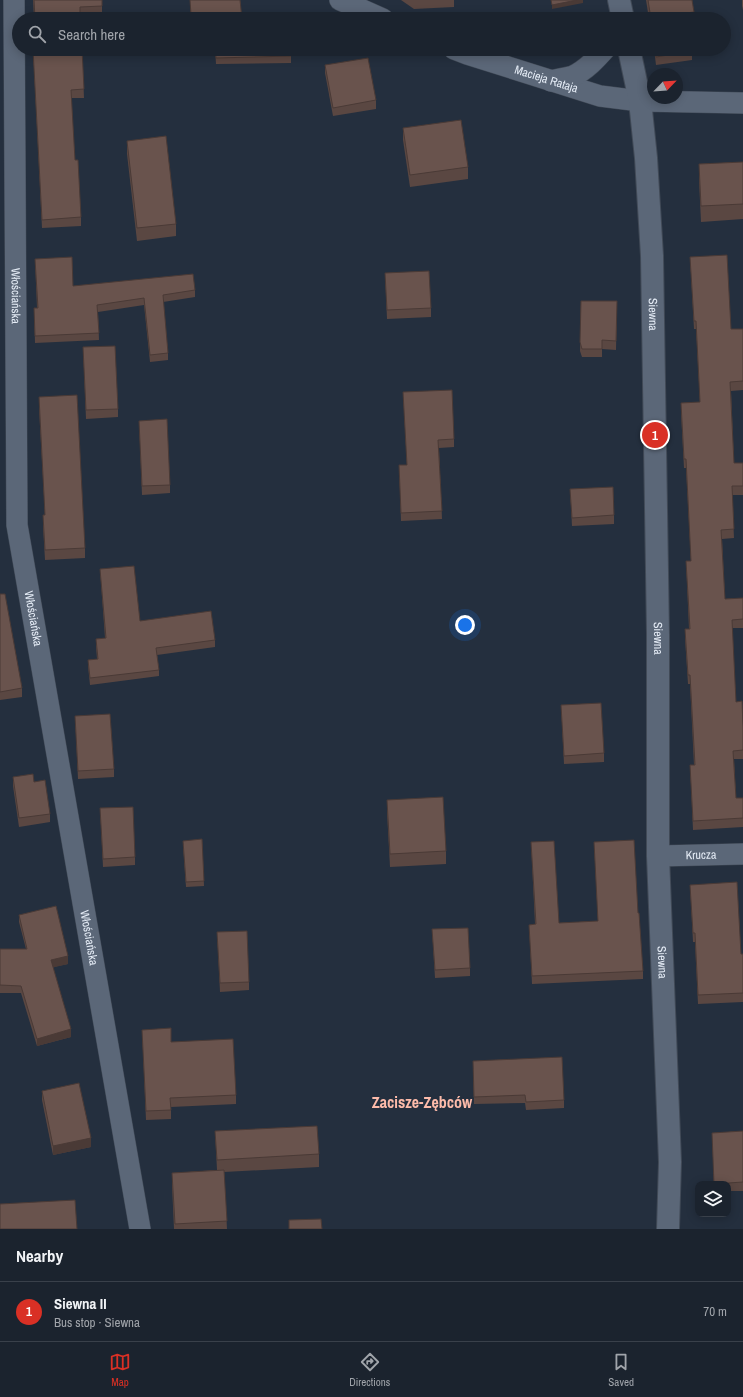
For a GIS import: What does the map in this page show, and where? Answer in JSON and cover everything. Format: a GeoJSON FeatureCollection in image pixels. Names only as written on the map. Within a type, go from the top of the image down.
{"type":"FeatureCollection","features":[{"type":"Feature","properties":{"kind":"street","name":"Włościańska"},"geometry":{"type":"LineString","coordinates":[[14,0],[14,12]]}},
{"type":"Feature","properties":{"kind":"street"},"geometry":{"type":"LineString","coordinates":[[340,0],[367,12]]}},
{"type":"Feature","properties":{"kind":"street","name":"Włościańska"},"geometry":{"type":"LineString","coordinates":[[14,56],[16,525],[140,1229]]}},
{"type":"Feature","properties":{"kind":"street","name":"Macieja Rataja"},"geometry":{"type":"LineString","coordinates":[[473,56],[600,96],[640,101],[743,103]]}},
{"type":"Feature","properties":{"kind":"street"},"geometry":{"type":"LineString","coordinates":[[551,81],[573,76],[584,70],[599,56]]}},
{"type":"Feature","properties":{"kind":"street","name":"Siewna"},"geometry":{"type":"LineString","coordinates":[[630,56],[640,101],[646,158],[652,256],[658,635],[658,856],[670,1162],[668,1229]]}},
{"type":"Feature","properties":{"kind":"street","name":"Krucza"},"geometry":{"type":"LineString","coordinates":[[658,856],[743,854]]}},
{"type":"Feature","properties":{"kind":"building"},"geometry":{"type":"Polygon","coordinates":[[[34,0],[102,0],[102,6],[80,7],[80,12],[35,12],[34,0]]]}},
{"type":"Feature","properties":{"kind":"building"},"geometry":{"type":"Polygon","coordinates":[[[190,0],[240,0],[241,12],[191,12],[190,0]]]}},
{"type":"Feature","properties":{"kind":"building"},"geometry":{"type":"Polygon","coordinates":[[[551,0],[577,0],[552,5],[551,0]]]}},
{"type":"Feature","properties":{"kind":"building"},"geometry":{"type":"Polygon","coordinates":[[[648,0],[692,0],[694,12],[650,12],[648,0]]]}},
{"type":"Feature","properties":{"kind":"building"},"geometry":{"type":"Polygon","coordinates":[[[33,56],[82,56],[84,89],[71,90],[75,160],[78,160],[81,217],[42,220],[33,56]]]}},
{"type":"Feature","properties":{"kind":"building"},"geometry":{"type":"Polygon","coordinates":[[[216,56],[291,56],[216,58],[216,56]]]}},
{"type":"Feature","properties":{"kind":"building"},"geometry":{"type":"Polygon","coordinates":[[[368,58],[376,100],[333,108],[325,65],[368,58]]]}},
{"type":"Feature","properties":{"kind":"building"},"geometry":{"type":"Polygon","coordinates":[[[461,120],[468,167],[410,175],[403,128],[461,120]]]}},
{"type":"Feature","properties":{"kind":"building"},"geometry":{"type":"Polygon","coordinates":[[[166,136],[176,224],[137,228],[127,141],[166,136]]]}},
{"type":"Feature","properties":{"kind":"building"},"geometry":{"type":"Polygon","coordinates":[[[743,162],[743,204],[701,206],[699,164],[743,162]]]}},
{"type":"Feature","properties":{"kind":"building"},"geometry":{"type":"Polygon","coordinates":[[[727,255],[731,329],[743,329],[743,381],[730,382],[734,463],[743,463],[743,486],[732,486],[734,529],[721,530],[725,599],[743,598],[743,619],[732,620],[736,702],[742,701],[743,727],[743,750],[733,751],[736,798],[743,798],[743,818],[693,821],[690,765],[695,765],[690,675],[688,675],[685,629],[690,629],[686,561],[691,561],[686,459],[684,459],[681,403],[700,402],[696,321],[694,321],[690,257],[727,255]]]}},
{"type":"Feature","properties":{"kind":"building"},"geometry":{"type":"Polygon","coordinates":[[[72,257],[73,286],[193,274],[195,290],[163,295],[168,353],[150,355],[144,298],[97,305],[99,333],[35,336],[34,308],[38,308],[35,259],[72,257]]]}},
{"type":"Feature","properties":{"kind":"building"},"geometry":{"type":"Polygon","coordinates":[[[429,271],[431,308],[387,310],[385,273],[429,271]]]}},
{"type":"Feature","properties":{"kind":"building"},"geometry":{"type":"Polygon","coordinates":[[[581,301],[617,301],[616,341],[602,340],[602,349],[582,349],[580,342],[581,301]]]}},
{"type":"Feature","properties":{"kind":"building"},"geometry":{"type":"Polygon","coordinates":[[[115,346],[118,409],[86,410],[83,347],[115,346]]]}},
{"type":"Feature","properties":{"kind":"building"},"geometry":{"type":"Polygon","coordinates":[[[452,390],[454,439],[438,440],[442,511],[401,513],[399,465],[407,465],[403,392],[452,390]]]}},
{"type":"Feature","properties":{"kind":"building"},"geometry":{"type":"Polygon","coordinates":[[[77,395],[85,548],[45,550],[43,515],[45,515],[39,397],[77,395]]]}},
{"type":"Feature","properties":{"kind":"building"},"geometry":{"type":"Polygon","coordinates":[[[167,419],[170,485],[142,486],[139,421],[167,419]]]}},
{"type":"Feature","properties":{"kind":"building"},"geometry":{"type":"Polygon","coordinates":[[[613,487],[614,515],[572,518],[570,489],[613,487]]]}},
{"type":"Feature","properties":{"kind":"building"},"geometry":{"type":"Polygon","coordinates":[[[134,566],[140,621],[211,611],[215,640],[156,648],[159,670],[90,678],[88,660],[98,659],[96,639],[106,638],[100,569],[134,566]]]}},
{"type":"Feature","properties":{"kind":"building"},"geometry":{"type":"Polygon","coordinates":[[[0,594],[5,594],[22,688],[0,692],[0,594]]]}},
{"type":"Feature","properties":{"kind":"building"},"geometry":{"type":"Polygon","coordinates":[[[601,703],[604,753],[564,756],[561,705],[601,703]]]}},
{"type":"Feature","properties":{"kind":"building"},"geometry":{"type":"Polygon","coordinates":[[[110,714],[114,769],[78,771],[75,716],[110,714]]]}},
{"type":"Feature","properties":{"kind":"building"},"geometry":{"type":"Polygon","coordinates":[[[33,774],[34,782],[45,780],[50,814],[19,818],[13,777],[33,774]]]}},
{"type":"Feature","properties":{"kind":"building"},"geometry":{"type":"Polygon","coordinates":[[[443,797],[446,851],[390,854],[387,800],[443,797]]]}},
{"type":"Feature","properties":{"kind":"building"},"geometry":{"type":"Polygon","coordinates":[[[133,807],[135,857],[103,859],[100,808],[133,807]]]}},
{"type":"Feature","properties":{"kind":"building"},"geometry":{"type":"Polygon","coordinates":[[[202,839],[204,881],[186,882],[183,841],[202,839]]]}},
{"type":"Feature","properties":{"kind":"building"},"geometry":{"type":"Polygon","coordinates":[[[634,840],[643,971],[532,976],[529,925],[536,924],[531,842],[554,841],[559,923],[598,921],[594,842],[634,840]]]}},
{"type":"Feature","properties":{"kind":"building"},"geometry":{"type":"Polygon","coordinates":[[[737,882],[741,954],[743,954],[743,993],[698,995],[695,933],[693,933],[690,885],[737,882]]]}},
{"type":"Feature","properties":{"kind":"building"},"geometry":{"type":"Polygon","coordinates":[[[56,906],[68,956],[51,960],[71,1029],[37,1039],[21,986],[0,985],[0,949],[27,949],[19,915],[56,906]]]}},
{"type":"Feature","properties":{"kind":"building"},"geometry":{"type":"Polygon","coordinates":[[[468,928],[470,968],[435,970],[432,929],[468,928]]]}},
{"type":"Feature","properties":{"kind":"building"},"geometry":{"type":"Polygon","coordinates":[[[247,931],[249,982],[220,983],[217,932],[247,931]]]}},
{"type":"Feature","properties":{"kind":"building"},"geometry":{"type":"Polygon","coordinates":[[[171,1028],[171,1042],[233,1039],[236,1095],[170,1098],[171,1110],[146,1111],[142,1030],[171,1028]]]}},
{"type":"Feature","properties":{"kind":"building"},"geometry":{"type":"Polygon","coordinates":[[[562,1057],[564,1100],[526,1102],[525,1095],[474,1097],[473,1061],[562,1057]]]}},
{"type":"Feature","properties":{"kind":"building"},"geometry":{"type":"Polygon","coordinates":[[[79,1083],[91,1138],[53,1146],[42,1091],[79,1083]]]}},
{"type":"Feature","properties":{"kind":"building"},"geometry":{"type":"Polygon","coordinates":[[[317,1126],[319,1154],[217,1160],[215,1131],[317,1126]]]}},
{"type":"Feature","properties":{"kind":"building"},"geometry":{"type":"Polygon","coordinates":[[[743,1131],[743,1182],[731,1183],[731,1181],[714,1181],[712,1133],[743,1131]]]}},
{"type":"Feature","properties":{"kind":"building"},"geometry":{"type":"Polygon","coordinates":[[[224,1170],[227,1221],[175,1224],[172,1173],[224,1170]]]}},
{"type":"Feature","properties":{"kind":"building"},"geometry":{"type":"Polygon","coordinates":[[[75,1200],[77,1229],[0,1229],[0,1204],[75,1200]]]}},
{"type":"Feature","properties":{"kind":"building"},"geometry":{"type":"Polygon","coordinates":[[[321,1219],[322,1229],[289,1229],[289,1220],[321,1219]]]}},
{"type":"Feature","properties":{"kind":"place","name":"Siewna II"},"geometry":{"type":"Point","coordinates":[655,435]}},
{"type":"Feature","properties":{"kind":"district","name":"Zacisze-Zębców"},"geometry":{"type":"Point","coordinates":[422,1102]}}]}
